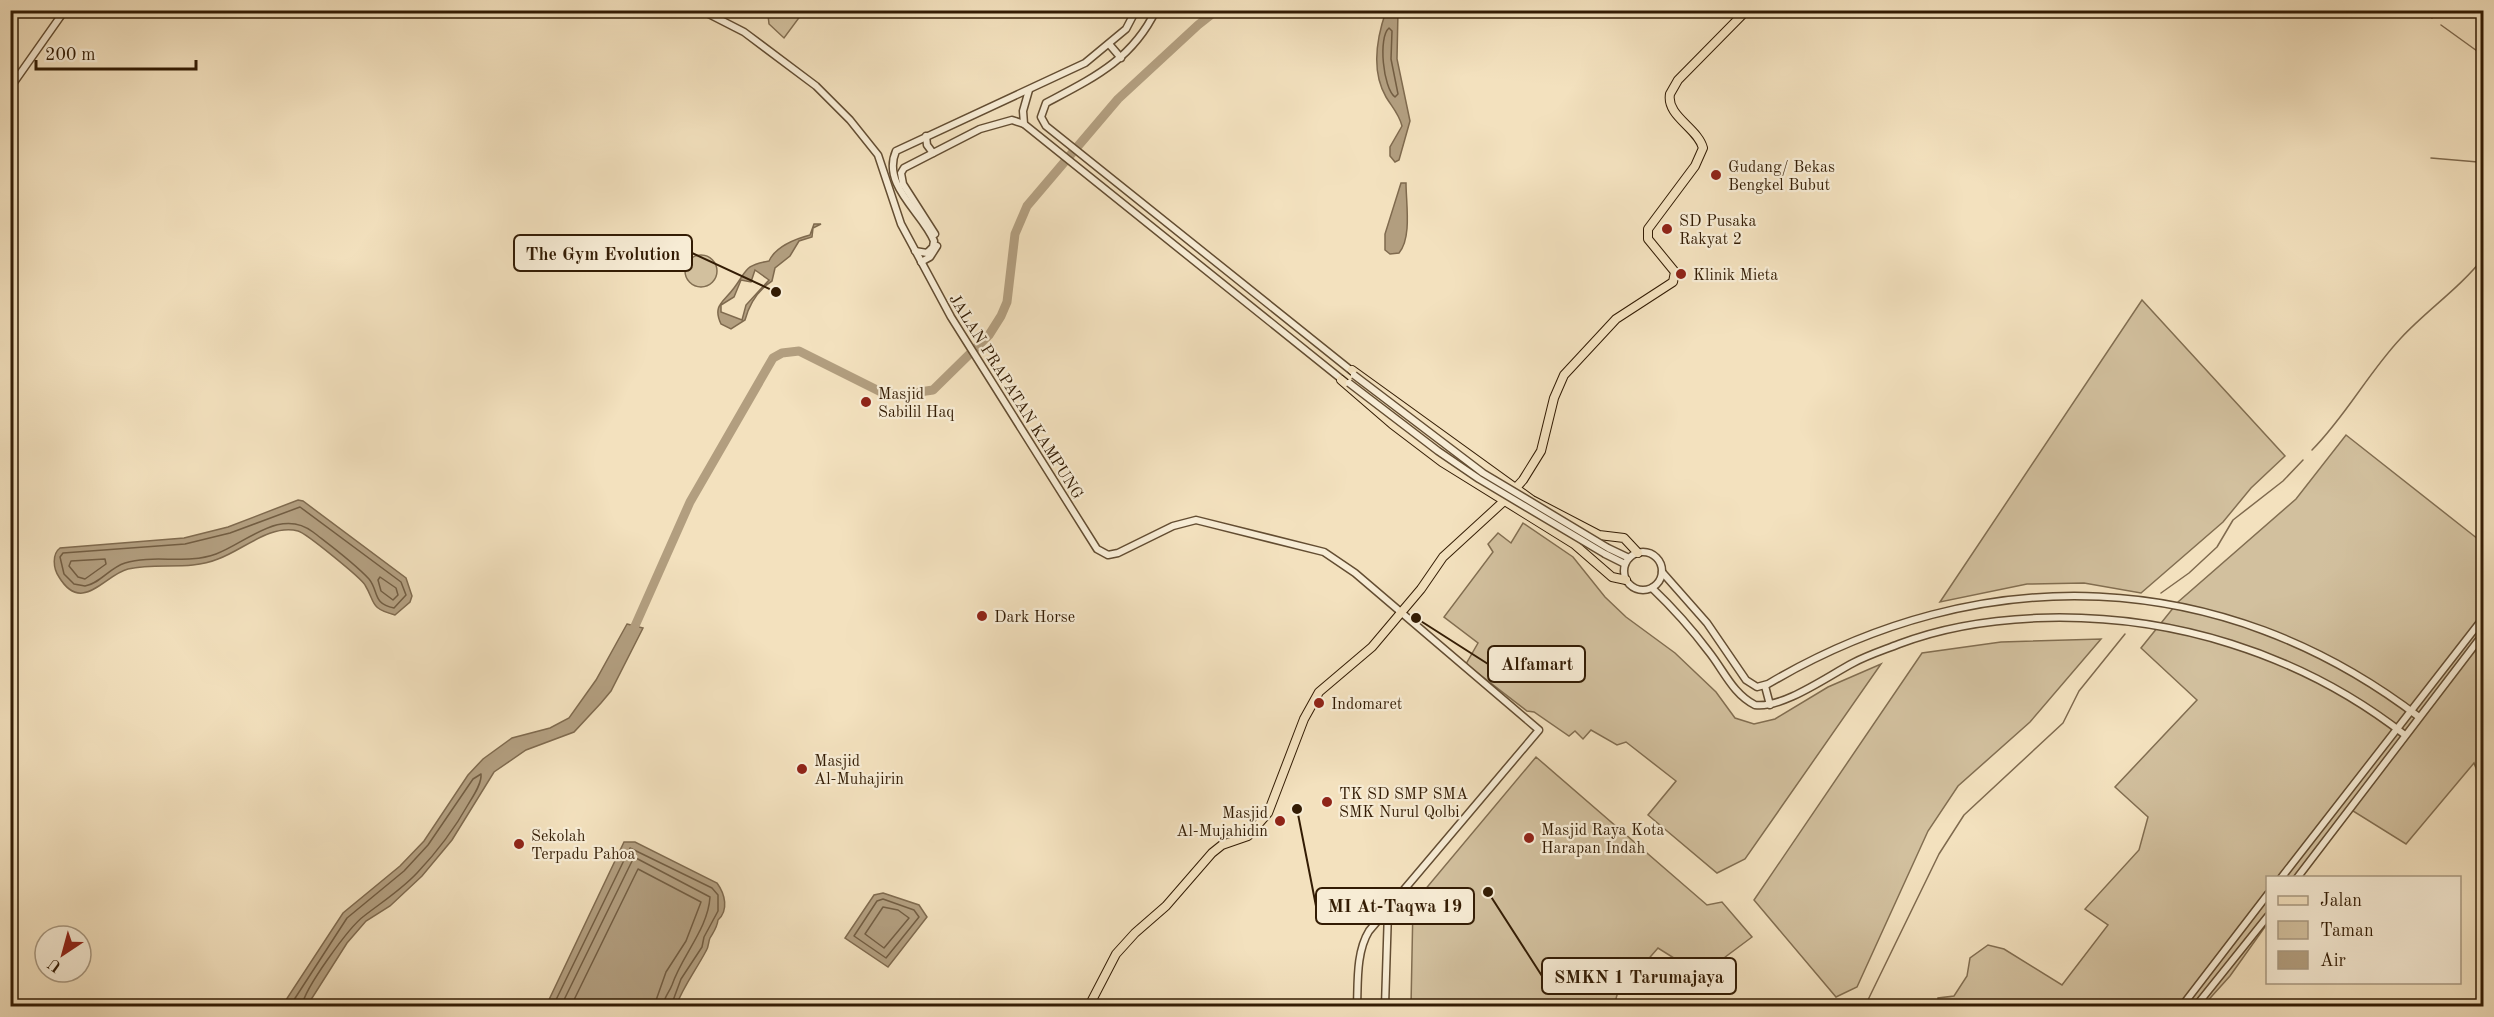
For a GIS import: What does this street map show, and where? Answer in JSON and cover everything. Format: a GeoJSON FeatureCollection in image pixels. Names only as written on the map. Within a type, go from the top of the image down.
{"type":"FeatureCollection","features":[{"type":"Feature","properties":{"kind":"main road"},"geometry":{"type":"LineString","coordinates":[[1089,1006],[1116,954],[1135,933],[1166,906],[1212,852],[1222,845],[1244,839],[1264,818],[1274,802],[1312,702],[1329,681],[1364,654],[1402,613],[1443,557],[1516,488],[1541,451],[1564,375],[1616,320],[1659,293],[1674,279],[1675,272],[1648,239],[1648,229],[1695,166],[1703,148],[1700,140],[1669,104],[1670,94],[1678,80],[1747,10]]}},
{"type":"Feature","properties":{"kind":"main road"},"geometry":{"type":"LineString","coordinates":[[1353,373],[1532,500],[1599,535],[1624,538],[1638,553]]}},
{"type":"Feature","properties":{"kind":"main road"},"geometry":{"type":"LineString","coordinates":[[1345,382],[1426,451],[1503,502],[1574,544],[1612,577],[1626,580]]}},
{"type":"Feature","properties":{"kind":"street"},"geometry":{"type":"LineString","coordinates":[[10,88],[65,10]]}},
{"type":"Feature","properties":{"kind":"street","name":"JALAN PRAPATAN KAMPUNG"},"geometry":{"type":"LineString","coordinates":[[701,10],[744,32],[816,86],[850,120],[878,155],[901,224],[921,262],[968,345],[1096,549],[1104,554],[1118,553],[1185,521],[1196,520],[1324,552],[1344,564],[1402,613]]}},
{"type":"Feature","properties":{"kind":"street"},"geometry":{"type":"LineString","coordinates":[[915,251],[927,253],[933,247],[934,241],[900,190],[893,158],[900,148],[1085,63],[1126,28],[1136,10]]}},
{"type":"Feature","properties":{"kind":"street"},"geometry":{"type":"LineString","coordinates":[[1156,10],[1145,33],[1121,58],[1109,68],[1046,103],[1041,117],[1054,132],[1353,373],[1482,473],[1607,551]]}},
{"type":"Feature","properties":{"kind":"street"},"geometry":{"type":"LineString","coordinates":[[1109,44],[1121,58]]}},
{"type":"Feature","properties":{"kind":"street"},"geometry":{"type":"LineString","coordinates":[[1024,124],[1023,111],[1029,90]]}},
{"type":"Feature","properties":{"kind":"street"},"geometry":{"type":"LineString","coordinates":[[921,262],[933,253],[937,243],[933,229],[903,184],[901,173],[904,168],[999,122],[1012,120],[1024,124],[1220,284],[1438,451],[1479,479],[1627,561]]}},
{"type":"Feature","properties":{"kind":"street"},"geometry":{"type":"LineString","coordinates":[[926,136],[927,146],[933,153]]}},
{"type":"Feature","properties":{"kind":"street"},"geometry":{"type":"LineString","coordinates":[[1220,284],[1229,272]]}},
{"type":"Feature","properties":{"kind":"street"},"geometry":{"type":"LineString","coordinates":[[1227,289],[1237,278]]}},
{"type":"Feature","properties":{"kind":"street"},"geometry":{"type":"LineString","coordinates":[[1627,561],[1638,553],[1654,557],[1662,572],[1707,623],[1751,685],[1765,686],[1846,642],[1906,620],[1965,606],[2069,595],[2167,604],[2230,619],[2325,658],[2419,717]]}},
{"type":"Feature","properties":{"kind":"street"},"geometry":{"type":"LineString","coordinates":[[1627,561],[1626,580],[1634,588],[1643,590],[1652,588],[1657,584],[1662,572]]}},
{"type":"Feature","properties":{"kind":"street"},"geometry":{"type":"LineString","coordinates":[[1652,588],[1676,610],[1743,699],[1755,705],[1770,705],[1856,661],[1908,641],[1959,626],[2063,617],[2132,620],[2222,640],[2271,657],[2364,705],[2405,735]]}},
{"type":"Feature","properties":{"kind":"street"},"geometry":{"type":"LineString","coordinates":[[1357,1006],[1358,972],[1369,931],[1539,730],[1402,613]]}},
{"type":"Feature","properties":{"kind":"street"},"geometry":{"type":"LineString","coordinates":[[2283,876],[2484,617]]}},
{"type":"Feature","properties":{"kind":"street"},"geometry":{"type":"LineString","coordinates":[[2299,876],[2484,633]]}},
{"type":"Feature","properties":{"kind":"street"},"geometry":{"type":"LineString","coordinates":[[1765,686],[1770,705]]}},
{"type":"Feature","properties":{"kind":"street"},"geometry":{"type":"LineString","coordinates":[[2182,1006],[2266,897]]}},
{"type":"Feature","properties":{"kind":"street"},"geometry":{"type":"LineString","coordinates":[[1385,1006],[1388,910]]}},
{"type":"Feature","properties":{"kind":"street"},"geometry":{"type":"LineString","coordinates":[[2196,1006],[2266,918]]}},
{"type":"Feature","properties":{"kind":"green space"},"geometry":{"type":"Polygon","coordinates":[[[771,11],[804,11],[784,38],[769,24],[768,15],[771,11]]]}},
{"type":"Feature","properties":{"kind":"green space"},"geometry":{"type":"Polygon","coordinates":[[[701,255],[712,260],[717,271],[712,282],[701,287],[690,282],[685,271],[690,260],[701,255]]]}},
{"type":"Feature","properties":{"kind":"green space"},"geometry":{"type":"Polygon","coordinates":[[[2142,300],[2285,456],[2251,488],[2223,522],[2141,593],[2084,583],[2027,584],[1940,602],[2142,300]]]}},
{"type":"Feature","properties":{"kind":"green space"},"geometry":{"type":"Polygon","coordinates":[[[2346,435],[2483,543],[2483,786],[2474,763],[2406,844],[2350,809],[2302,876],[2266,876],[2266,925],[2230,976],[2203,1006],[1938,1006],[1938,998],[1954,996],[1967,976],[1970,958],[1988,945],[2004,949],[2062,985],[2108,925],[2085,909],[2139,850],[2148,817],[2115,787],[2197,700],[2141,648],[2178,602],[2296,499],[2346,435]]]}},
{"type":"Feature","properties":{"kind":"green space"},"geometry":{"type":"Polygon","coordinates":[[[1523,523],[1573,557],[1605,597],[1626,617],[1675,653],[1716,692],[1735,718],[1754,724],[1775,719],[1828,687],[1881,664],[1745,859],[1717,873],[1648,815],[1676,781],[1626,742],[1617,745],[1591,730],[1583,739],[1575,731],[1569,736],[1534,712],[1527,711],[1466,664],[1478,643],[1444,617],[1493,552],[1488,544],[1498,533],[1511,543],[1523,523]]]}},
{"type":"Feature","properties":{"kind":"green space"},"geometry":{"type":"Polygon","coordinates":[[[2101,639],[2030,722],[1958,786],[1928,831],[1857,987],[1836,997],[1754,900],[1922,653],[2001,642],[2101,639]]]}},
{"type":"Feature","properties":{"kind":"green space"},"geometry":{"type":"Polygon","coordinates":[[[1536,757],[1707,905],[1722,902],[1752,937],[1701,975],[1658,948],[1617,995],[1614,1006],[1411,1006],[1413,904],[1536,757]]]}},
{"type":"Feature","properties":{"kind":"water"},"geometry":{"type":"Polygon","coordinates":[[[1386,11],[1398,11],[1397,59],[1410,121],[1399,160],[1395,162],[1390,156],[1390,147],[1402,126],[1381,87],[1377,65],[1378,43],[1386,11]]]}},
{"type":"Feature","properties":{"kind":"water"},"geometry":{"type":"Polygon","coordinates":[[[1401,183],[1406,183],[1406,239],[1399,253],[1390,254],[1385,250],[1385,234],[1401,183]]]}},
{"type":"Feature","properties":{"kind":"water"},"geometry":{"type":"Polygon","coordinates":[[[814,224],[821,224],[813,228],[812,237],[799,241],[790,256],[775,268],[772,281],[755,298],[745,320],[731,329],[721,324],[718,312],[720,304],[750,267],[769,261],[776,251],[786,244],[810,235],[814,224]],[[755,270],[751,282],[741,280],[734,297],[721,305],[721,312],[742,320],[746,305],[769,280],[755,270]]]}},
{"type":"Feature","properties":{"kind":"water"},"geometry":{"type":"Polygon","coordinates":[[[298,500],[303,501],[406,578],[412,596],[410,602],[395,615],[381,610],[374,604],[365,585],[344,565],[303,534],[288,530],[267,534],[207,563],[128,569],[85,593],[76,593],[68,588],[56,570],[54,561],[60,548],[184,538],[228,527],[298,500]]]}},
{"type":"Feature","properties":{"kind":"water"},"geometry":{"type":"Polygon","coordinates":[[[627,624],[643,628],[611,691],[601,703],[574,732],[526,750],[494,772],[452,840],[422,876],[390,906],[366,921],[347,943],[307,1006],[282,1006],[343,913],[400,866],[424,841],[468,775],[483,759],[512,738],[550,728],[569,718],[596,680],[627,624]]]}},
{"type":"Feature","properties":{"kind":"water"},"geometry":{"type":"Polygon","coordinates":[[[624,842],[635,842],[717,883],[724,897],[725,907],[707,949],[676,1006],[546,1006],[624,842]]]}},
{"type":"Feature","properties":{"kind":"water"},"geometry":{"type":"Polygon","coordinates":[[[883,893],[919,905],[927,917],[888,967],[845,938],[874,895],[883,893]]]}},
{"type":"Feature","properties":{"kind":"waterway"},"geometry":{"type":"LineString","coordinates":[[631,635],[690,502],[773,358],[782,353],[799,351],[879,391],[899,395],[933,390],[989,335],[1001,316],[1007,302],[1015,234],[1027,206],[1118,99],[1217,10]]}},
{"type":"Feature","properties":{"kind":"waterway"},"geometry":{"type":"LineString","coordinates":[[2422,10],[2432,18]]}},
{"type":"Feature","properties":{"kind":"waterway"},"geometry":{"type":"LineString","coordinates":[[2441,25],[2484,56]]}},
{"type":"Feature","properties":{"kind":"waterway"},"geometry":{"type":"LineString","coordinates":[[2431,158],[2478,162],[2484,157]]}},
{"type":"Feature","properties":{"kind":"waterway"},"geometry":{"type":"LineString","coordinates":[[2312,450],[2336,423],[2389,351],[2465,279],[2484,257]]}},
{"type":"Feature","properties":{"kind":"waterway"},"geometry":{"type":"LineString","coordinates":[[2161,593],[2189,573],[2217,547],[2233,520],[2283,481],[2303,460]]}},
{"type":"Feature","properties":{"kind":"waterway"},"geometry":{"type":"LineString","coordinates":[[1865,1006],[1939,854],[1964,815],[2063,723],[2079,691],[2125,634]]}},
{"type":"Feature","properties":{"kind":"place","name":"Gudang/ Bekas Bengkel Bubut"},"geometry":{"type":"Point","coordinates":[1716,175]}},
{"type":"Feature","properties":{"kind":"place","name":"SD Pusaka Rakyat 2"},"geometry":{"type":"Point","coordinates":[1667,229]}},
{"type":"Feature","properties":{"kind":"place","name":"Klinik Mieta"},"geometry":{"type":"Point","coordinates":[1681,274]}},
{"type":"Feature","properties":{"kind":"place","name":"The Gym Evolution"},"geometry":{"type":"Point","coordinates":[776,292]}},
{"type":"Feature","properties":{"kind":"place","name":"Masjid Sabilil Haq"},"geometry":{"type":"Point","coordinates":[866,402]}},
{"type":"Feature","properties":{"kind":"place","name":"Dark Horse"},"geometry":{"type":"Point","coordinates":[982,616]}},
{"type":"Feature","properties":{"kind":"place","name":"Alfamart"},"geometry":{"type":"Point","coordinates":[1416,618]}},
{"type":"Feature","properties":{"kind":"place","name":"Indomaret"},"geometry":{"type":"Point","coordinates":[1319,703]}},
{"type":"Feature","properties":{"kind":"place","name":"Masjid Al-Muhajirin"},"geometry":{"type":"Point","coordinates":[802,769]}},
{"type":"Feature","properties":{"kind":"place","name":"TK SD SMP SMA SMK Nurul Qolbi"},"geometry":{"type":"Point","coordinates":[1327,802]}},
{"type":"Feature","properties":{"kind":"place","name":"MI At-Taqwa 19"},"geometry":{"type":"Point","coordinates":[1297,809]}},
{"type":"Feature","properties":{"kind":"place","name":"Masjid Al-Mujahidin"},"geometry":{"type":"Point","coordinates":[1280,821]}},
{"type":"Feature","properties":{"kind":"place","name":"Masjid Raya Kota Harapan Indah"},"geometry":{"type":"Point","coordinates":[1529,838]}},
{"type":"Feature","properties":{"kind":"place","name":"Sekolah Terpadu Pahoa"},"geometry":{"type":"Point","coordinates":[519,844]}},
{"type":"Feature","properties":{"kind":"place","name":"SMKN 1 Tarumajaya"},"geometry":{"type":"Point","coordinates":[1488,892]}}]}
